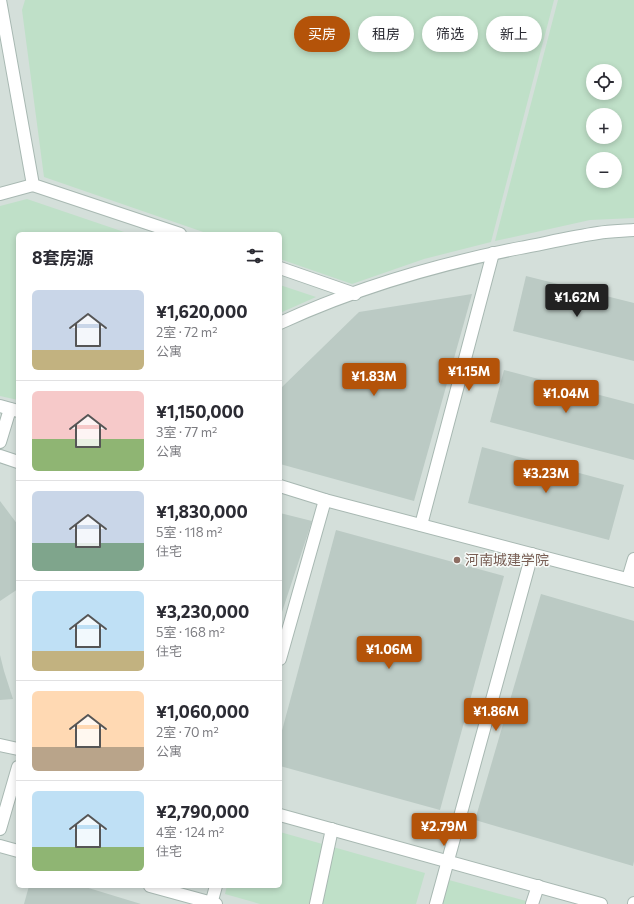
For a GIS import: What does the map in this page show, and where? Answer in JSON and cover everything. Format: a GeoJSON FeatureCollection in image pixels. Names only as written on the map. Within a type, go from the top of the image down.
{"type":"FeatureCollection","features":[{"type":"Feature","properties":{"kind":"street"},"geometry":{"type":"LineString","coordinates":[[0,0],[33,185]]}},
{"type":"Feature","properties":{"kind":"street"},"geometry":{"type":"LineString","coordinates":[[0,194],[33,185],[174,232]]}},
{"type":"Feature","properties":{"kind":"street"},"geometry":{"type":"LineString","coordinates":[[282,323],[302,313],[430,269],[493,253],[598,233],[634,230]]}},
{"type":"Feature","properties":{"kind":"street"},"geometry":{"type":"LineString","coordinates":[[421,525],[493,253]]}},
{"type":"Feature","properties":{"kind":"street"},"geometry":{"type":"LineString","coordinates":[[282,269],[355,294]]}},
{"type":"Feature","properties":{"kind":"street"},"geometry":{"type":"LineString","coordinates":[[0,442],[9,409]]}},
{"type":"Feature","properties":{"kind":"street"},"geometry":{"type":"LineString","coordinates":[[0,456],[16,461]]}},
{"type":"Feature","properties":{"kind":"street"},"geometry":{"type":"LineString","coordinates":[[282,487],[325,500],[631,580],[634,559]]}},
{"type":"Feature","properties":{"kind":"street"},"geometry":{"type":"LineString","coordinates":[[282,652],[325,500]]}},
{"type":"Feature","properties":{"kind":"street"},"geometry":{"type":"LineString","coordinates":[[436,904],[532,554]]}},
{"type":"Feature","properties":{"kind":"street"},"geometry":{"type":"LineString","coordinates":[[0,744],[16,748]]}},
{"type":"Feature","properties":{"kind":"street"},"geometry":{"type":"LineString","coordinates":[[0,829],[16,774]]}},
{"type":"Feature","properties":{"kind":"street"},"geometry":{"type":"LineString","coordinates":[[282,816],[448,860],[601,904]]}},
{"type":"Feature","properties":{"kind":"street"},"geometry":{"type":"LineString","coordinates":[[316,904],[332,829]]}},
{"type":"Feature","properties":{"kind":"street"},"geometry":{"type":"LineString","coordinates":[[0,846],[16,850]]}},
{"type":"Feature","properties":{"kind":"street"},"geometry":{"type":"LineString","coordinates":[[532,904],[538,886]]}},
{"type":"Feature","properties":{"kind":"street"},"geometry":{"type":"LineString","coordinates":[[157,888],[213,904],[216,888]]}},
{"type":"Feature","properties":{"kind":"shaded area","name":"河南城建学院"},"geometry":{"type":"Polygon","coordinates":[[[0,0],[634,0],[634,904],[0,904],[0,0]]]}},
{"type":"Feature","properties":{"kind":"green space"},"geometry":{"type":"Polygon","coordinates":[[[25,0],[554,0],[542,46],[542,16],[486,16],[486,52],[540,52],[491,242],[424,259],[352,284],[282,260],[282,232],[203,232],[44,177],[22,10],[25,0]]]}},
{"type":"Feature","properties":{"kind":"green space"},"geometry":{"type":"Polygon","coordinates":[[[558,0],[634,0],[634,218],[590,220],[495,241],[558,0]]]}},
{"type":"Feature","properties":{"kind":"green space"},"geometry":{"type":"Polygon","coordinates":[[[27,199],[124,232],[16,232],[16,400],[0,396],[0,206],[27,199]]]}},
{"type":"Feature","properties":{"kind":"green space"},"geometry":{"type":"Polygon","coordinates":[[[282,286],[316,297],[282,312],[282,286]]]}},
{"type":"Feature","properties":{"kind":"green space"},"geometry":{"type":"Polygon","coordinates":[[[282,833],[425,873],[416,904],[260,904],[225,894],[226,888],[282,888],[282,833]]]}},
{"type":"Feature","properties":{"kind":"green space"},"geometry":{"type":"Polygon","coordinates":[[[449,880],[537,904],[442,904],[449,880]]]}},
{"type":"Feature","properties":{"kind":"building"},"geometry":{"type":"Polygon","coordinates":[[[526,276],[634,303],[634,361],[513,331],[526,276]]]}},
{"type":"Feature","properties":{"kind":"building"},"geometry":{"type":"Polygon","coordinates":[[[472,294],[414,501],[282,465],[282,387],[359,312],[472,294]]]}},
{"type":"Feature","properties":{"kind":"building"},"geometry":{"type":"Polygon","coordinates":[[[504,370],[634,404],[634,460],[490,422],[504,370]]]}},
{"type":"Feature","properties":{"kind":"building"},"geometry":{"type":"Polygon","coordinates":[[[482,447],[624,485],[609,540],[468,503],[482,447]]]}},
{"type":"Feature","properties":{"kind":"building"},"geometry":{"type":"Polygon","coordinates":[[[0,501],[16,522],[16,590],[0,601],[0,501]]]}},
{"type":"Feature","properties":{"kind":"building"},"geometry":{"type":"Polygon","coordinates":[[[282,514],[312,521],[282,612],[282,514]]]}},
{"type":"Feature","properties":{"kind":"building"},"geometry":{"type":"Polygon","coordinates":[[[336,530],[504,576],[440,810],[282,767],[282,731],[336,530]]]}},
{"type":"Feature","properties":{"kind":"building"},"geometry":{"type":"Polygon","coordinates":[[[541,594],[634,621],[633,866],[475,820],[541,594]]]}},
{"type":"Feature","properties":{"kind":"building"},"geometry":{"type":"Polygon","coordinates":[[[0,655],[4,671],[13,699],[0,700],[0,655]]]}},
{"type":"Feature","properties":{"kind":"building"},"geometry":{"type":"Polygon","coordinates":[[[28,888],[89,888],[141,904],[24,904],[28,888]]]}},
{"type":"Feature","properties":{"kind":"place","name":"河南城建学院"},"geometry":{"type":"Point","coordinates":[457,560]}}]}
